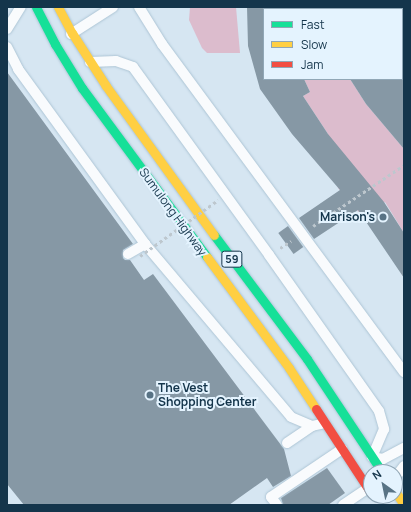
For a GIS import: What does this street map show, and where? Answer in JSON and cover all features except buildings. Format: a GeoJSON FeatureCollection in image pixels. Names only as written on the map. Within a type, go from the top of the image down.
{"type":"FeatureCollection","features":[{"type":"Feature","properties":{"kind":"main road","name":"Sumulong Highway"},"geometry":{"type":"LineString","coordinates":[[36,7],[55,44],[82,88],[289,368],[363,480]]}},
{"type":"Feature","properties":{"kind":"main road","name":"Sumulong Highway"},"geometry":{"type":"LineString","coordinates":[[60,10],[90,62],[167,172],[307,359],[377,464]]}},
{"type":"Feature","properties":{"kind":"lane"},"geometry":{"type":"LineString","coordinates":[[7,29],[21,7]]}},
{"type":"Feature","properties":{"kind":"lane"},"geometry":{"type":"LineString","coordinates":[[60,10],[72,7]]}},
{"type":"Feature","properties":{"kind":"lane"},"geometry":{"type":"LineString","coordinates":[[55,44],[113,7]]}},
{"type":"Feature","properties":{"kind":"lane"},"geometry":{"type":"LineString","coordinates":[[139,7],[162,44],[404,372]]}},
{"type":"Feature","properties":{"kind":"lane"},"geometry":{"type":"LineString","coordinates":[[7,47],[18,69],[145,244],[291,417],[312,426]]}},
{"type":"Feature","properties":{"kind":"lane"},"geometry":{"type":"LineString","coordinates":[[90,62],[116,62],[133,67],[269,255],[379,411],[384,429],[372,457],[383,459],[404,448]]}},
{"type":"Feature","properties":{"kind":"lane"},"geometry":{"type":"LineString","coordinates":[[128,254],[145,244]]}},
{"type":"Feature","properties":{"kind":"lane"},"geometry":{"type":"LineString","coordinates":[[287,443],[312,426],[325,423]]}},
{"type":"Feature","properties":{"kind":"lane"},"geometry":{"type":"LineString","coordinates":[[277,505],[272,497],[342,449]]}},
{"type":"Feature","properties":{"kind":"lane"},"geometry":{"type":"LineString","coordinates":[[343,505],[363,497]]}},
{"type":"Feature","properties":{"kind":"path"},"geometry":{"type":"LineString","coordinates":[[269,255],[404,165]]}},
{"type":"Feature","properties":{"kind":"path"},"geometry":{"type":"LineString","coordinates":[[140,256],[218,200]]}},
{"type":"Feature","properties":{"kind":"shaded area"},"geometry":{"type":"Polygon","coordinates":[[[190,7],[236,7],[240,53],[207,53],[202,48],[189,20],[190,7]]]}},
{"type":"Feature","properties":{"kind":"shaded area"},"geometry":{"type":"Polygon","coordinates":[[[304,80],[351,80],[366,104],[404,149],[404,233],[385,202],[363,217],[338,188],[328,134],[303,96],[310,92],[304,80]]]}},
{"type":"Feature","properties":{"kind":"traffic: fast"},"geometry":{"type":"LineString","coordinates":[[36,7],[55,44],[82,88],[207,257]]}},
{"type":"Feature","properties":{"kind":"traffic: fast"},"geometry":{"type":"LineString","coordinates":[[214,235],[307,359],[377,464]]}},
{"type":"Feature","properties":{"kind":"traffic: slow"},"geometry":{"type":"LineString","coordinates":[[58,7],[72,33],[106,86],[214,235]]}},
{"type":"Feature","properties":{"kind":"traffic: slow"},"geometry":{"type":"LineString","coordinates":[[207,257],[289,368],[316,409]]}},
{"type":"Feature","properties":{"kind":"traffic: jam"},"geometry":{"type":"LineString","coordinates":[[316,409],[363,481]]}},
{"type":"Feature","properties":{"kind":"place","name":"Marison's"},"geometry":{"type":"Point","coordinates":[383,217]}},
{"type":"Feature","properties":{"kind":"place","name":"The Vest Shopping Center"},"geometry":{"type":"Point","coordinates":[150,395]}}]}
